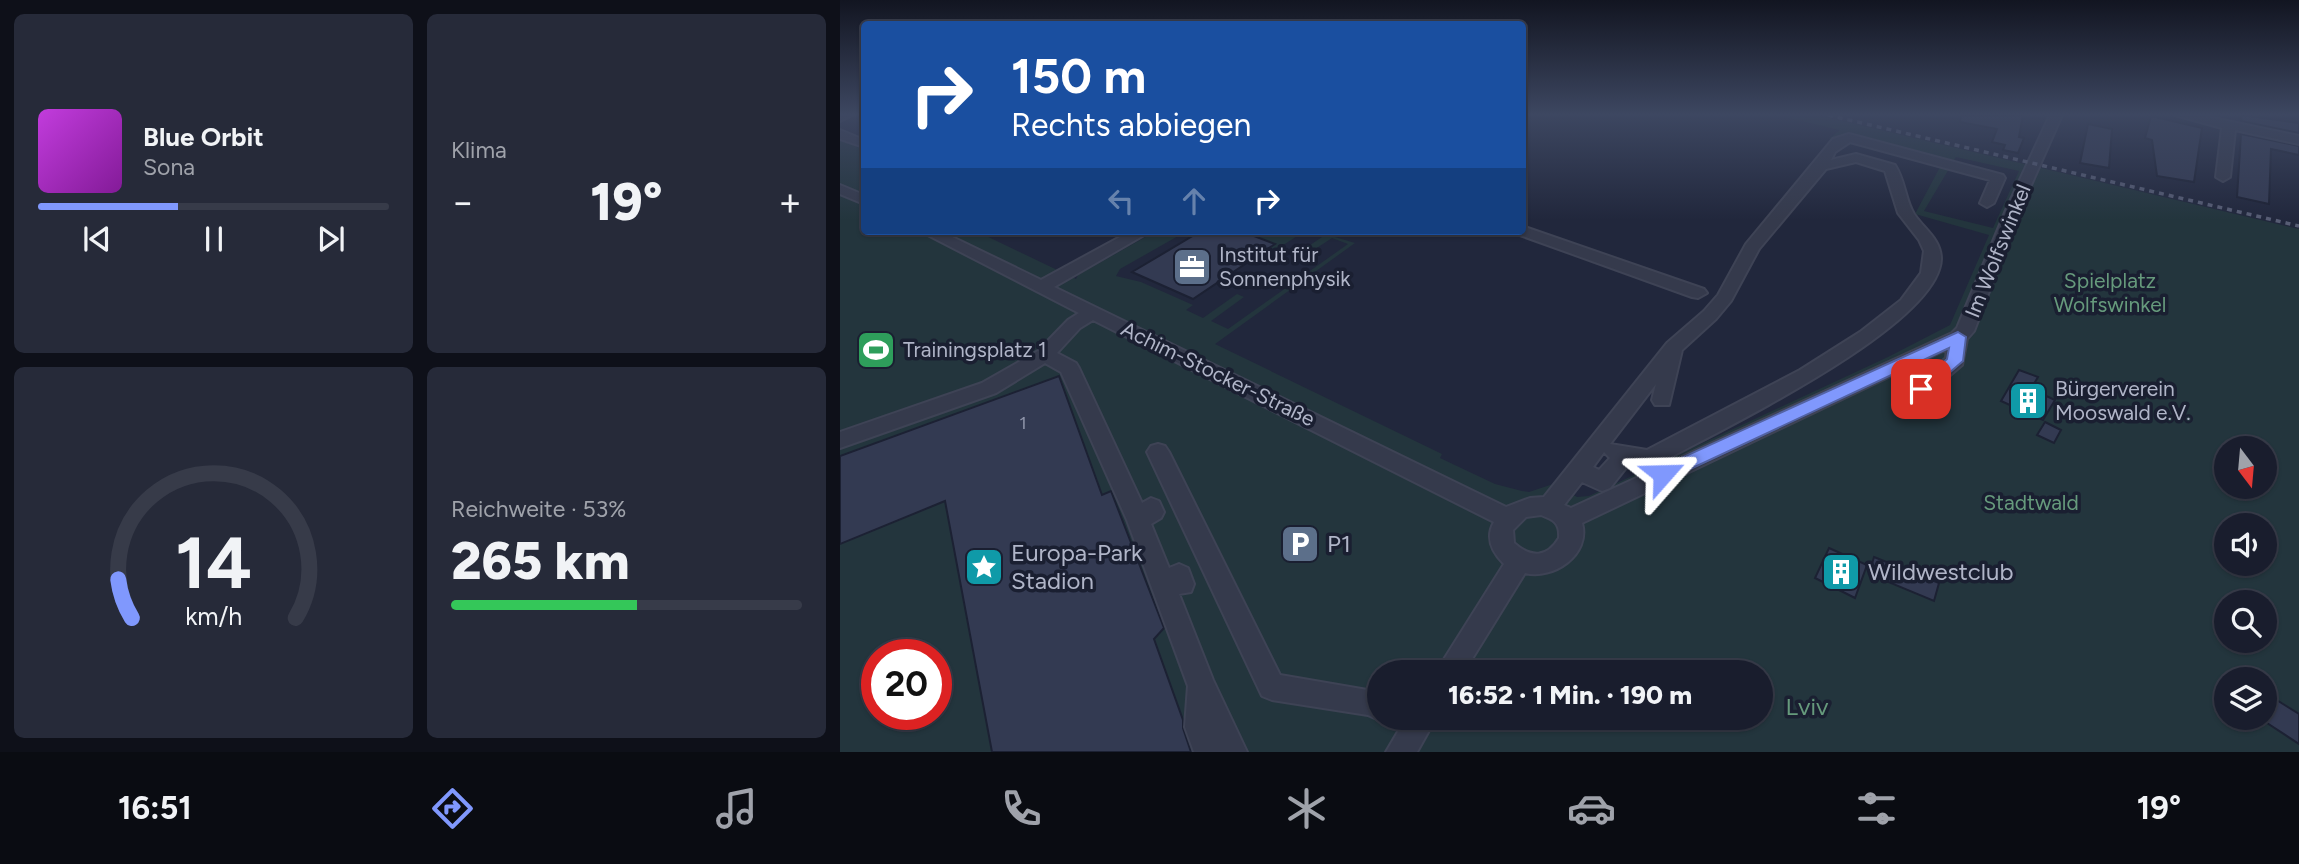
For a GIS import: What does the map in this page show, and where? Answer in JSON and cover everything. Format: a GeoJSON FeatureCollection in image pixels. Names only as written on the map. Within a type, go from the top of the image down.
{"type":"FeatureCollection","features":[{"type":"Feature","properties":{"kind":"street"},"geometry":{"type":"LineString","coordinates":[[1559,513],[1581,471],[1600,444],[1674,347],[1710,315],[1725,296],[1752,247],[1821,166],[1829,150]]}},
{"type":"Feature","properties":{"kind":"street"},"geometry":{"type":"LineString","coordinates":[[1894,150],[1998,178],[1987,203]]}},
{"type":"Feature","properties":{"kind":"street","name":"Im Wolfswinkel"},"geometry":{"type":"LineString","coordinates":[[1994,257],[2041,150]]}},
{"type":"Feature","properties":{"kind":"street"},"geometry":{"type":"LineString","coordinates":[[2223,177],[2226,150]]}},
{"type":"Feature","properties":{"kind":"street"},"geometry":{"type":"LineString","coordinates":[[1600,444],[1624,456],[1650,458],[1833,358],[1897,314],[1914,295],[1928,274],[1933,259],[1929,244],[1908,216],[1898,195],[1896,179],[1890,168],[1856,159],[1838,160],[1821,166]]}},
{"type":"Feature","properties":{"kind":"street"},"geometry":{"type":"LineString","coordinates":[[840,189],[861,199]]}},
{"type":"Feature","properties":{"kind":"street"},"geometry":{"type":"LineString","coordinates":[[1526,232],[1698,293]]}},
{"type":"Feature","properties":{"kind":"street","name":"Achim-Stocker-Straße"},"geometry":{"type":"LineString","coordinates":[[936,235],[1507,518]]}},
{"type":"Feature","properties":{"kind":"street"},"geometry":{"type":"LineString","coordinates":[[1043,286],[1136,235]]}},
{"type":"Feature","properties":{"kind":"street"},"geometry":{"type":"LineString","coordinates":[[840,440],[989,388],[1045,355],[1074,324],[1093,313]]}},
{"type":"Feature","properties":{"kind":"street","name":"Im Wolfswinkel"},"geometry":{"type":"LineString","coordinates":[[1559,513],[1958,337]]}},
{"type":"Feature","properties":{"kind":"street"},"geometry":{"type":"LineString","coordinates":[[1921,389],[1955,361],[1958,337]]}},
{"type":"Feature","properties":{"kind":"street"},"geometry":{"type":"LineString","coordinates":[[1662,400],[1674,347]]}},
{"type":"Feature","properties":{"kind":"street"},"geometry":{"type":"LineString","coordinates":[[1045,355],[1069,369],[1144,514],[1172,584],[1202,687],[1233,752]]}},
{"type":"Feature","properties":{"kind":"street"},"geometry":{"type":"LineString","coordinates":[[1158,452],[1272,687],[1367,702]]}},
{"type":"Feature","properties":{"kind":"street"},"geometry":{"type":"LineString","coordinates":[[1581,471],[1602,482],[1624,456]]}},
{"type":"Feature","properties":{"kind":"street"},"geometry":{"type":"LineString","coordinates":[[1527,506],[1559,513],[1573,537],[1563,555],[1542,564],[1519,562],[1507,554],[1501,542],[1501,530],[1507,518],[1527,506]]}},
{"type":"Feature","properties":{"kind":"street"},"geometry":{"type":"LineString","coordinates":[[1457,660],[1519,562]]}},
{"type":"Feature","properties":{"kind":"street"},"geometry":{"type":"LineString","coordinates":[[1202,687],[1199,727],[1208,752]]}},
{"type":"Feature","properties":{"kind":"street"},"geometry":{"type":"LineString","coordinates":[[1399,752],[1410,730]]}},
{"type":"Feature","properties":{"kind":"lane","name":"Im Wolfswinkel"},"geometry":{"type":"LineString","coordinates":[[1958,337],[1965,331],[1994,257]]}},
{"type":"Feature","properties":{"kind":"green space"},"geometry":{"type":"Polygon","coordinates":[[[840,150],[861,150],[861,235],[984,235],[1076,279],[1078,275],[1149,235],[1180,235],[1120,269],[1116,276],[1141,282],[1193,305],[1186,310],[1203,318],[1237,294],[1244,297],[1211,321],[1228,329],[1348,244],[1332,238],[1297,261],[1291,258],[1325,235],[1355,243],[1215,344],[1442,454],[1440,458],[1495,484],[1529,492],[1553,484],[1577,497],[1589,496],[1888,357],[1950,325],[1989,235],[1915,214],[1940,167],[1873,150],[1965,150],[2299,229],[2299,752],[840,752],[840,150]],[[1956,157],[1924,211],[1993,228],[2019,171],[1956,157]]]}},
{"type":"Feature","properties":{"kind":"green space"},"geometry":{"type":"Polygon","coordinates":[[[1251,235],[1299,235],[1274,251],[1269,249],[1274,244],[1251,235]]]}},
{"type":"Feature","properties":{"kind":"building"},"geometry":{"type":"Polygon","coordinates":[[[2083,150],[2110,150],[2109,168],[2080,163],[2083,150]]]}},
{"type":"Feature","properties":{"kind":"building"},"geometry":{"type":"Polygon","coordinates":[[[2153,150],[2199,150],[2194,182],[2157,176],[2153,150]]]}},
{"type":"Feature","properties":{"kind":"building"},"geometry":{"type":"Polygon","coordinates":[[[2240,150],[2271,150],[2269,204],[2237,197],[2240,150]]]}},
{"type":"Feature","properties":{"kind":"building"},"geometry":{"type":"Polygon","coordinates":[[[2276,150],[2299,150],[2299,155],[2276,150]]]}},
{"type":"Feature","properties":{"kind":"building","name":"Institut für Sonnenphysik"},"geometry":{"type":"Polygon","coordinates":[[[1194,235],[1251,235],[1275,244],[1193,299],[1132,272],[1194,235]]]}},
{"type":"Feature","properties":{"kind":"building","name":"Bürgerverein Mooswald e.V."},"geometry":{"type":"Polygon","coordinates":[[[2019,370],[2038,377],[2031,389],[2055,400],[2043,420],[2001,401],[2019,370]]]}},
{"type":"Feature","properties":{"kind":"building","name":"Europa-Park Stadion"},"geometry":{"type":"Polygon","coordinates":[[[1059,376],[1102,495],[1111,491],[1164,628],[1154,639],[1183,720],[1191,752],[992,752],[945,501],[840,544],[840,456],[1059,376]]]}},
{"type":"Feature","properties":{"kind":"building"},"geometry":{"type":"Polygon","coordinates":[[[2045,422],[2061,430],[2054,443],[2037,435],[2045,422]]]}},
{"type":"Feature","properties":{"kind":"building","name":"Wildwestclub"},"geometry":{"type":"Polygon","coordinates":[[[1829,548],[1867,565],[1855,598],[1815,578],[1829,548]]]}},
{"type":"Feature","properties":{"kind":"building"},"geometry":{"type":"Polygon","coordinates":[[[1874,557],[1939,583],[1934,601],[1869,574],[1874,557]]]}},
{"type":"Feature","properties":{"kind":"building"},"geometry":{"type":"Polygon","coordinates":[[[2277,700],[2299,714],[2299,744],[2277,730],[2277,700]]]}},
{"type":"Feature","properties":{"kind":"railway"},"geometry":{"type":"LineString","coordinates":[[1977,150],[2299,226]]}},
{"type":"Feature","properties":{"kind":"place","name":"Institut für Sonnenphysik"},"geometry":{"type":"Point","coordinates":[1192,267]}},
{"type":"Feature","properties":{"kind":"place","name":"Trainingsplatz 1"},"geometry":{"type":"Point","coordinates":[876,350]}},
{"type":"Feature","properties":{"kind":"place","name":"Bürgerverein Mooswald e.V."},"geometry":{"type":"Point","coordinates":[2028,401]}},
{"type":"Feature","properties":{"kind":"place","name":"P1"},"geometry":{"type":"Point","coordinates":[1300,544]}},
{"type":"Feature","properties":{"kind":"place","name":"Europa-Park Stadion"},"geometry":{"type":"Point","coordinates":[984,567]}},
{"type":"Feature","properties":{"kind":"place","name":"Wildwestclub"},"geometry":{"type":"Point","coordinates":[1841,572]}},
{"type":"Feature","properties":{"kind":"route"},"geometry":{"type":"LineString","coordinates":[[1663,474],[1958,337],[1955,361],[1921,389]]}},
{"type":"Feature","properties":{"kind":"park label","name":"Spielplatz Wolfswinkel"},"geometry":{"type":"Point","coordinates":[2110,293]}},
{"type":"Feature","properties":{"kind":"park label","name":"Stadtwald"},"geometry":{"type":"Point","coordinates":[2031,503]}},
{"type":"Feature","properties":{"kind":"park label","name":"Lviv"},"geometry":{"type":"Point","coordinates":[1807,707]}}]}
